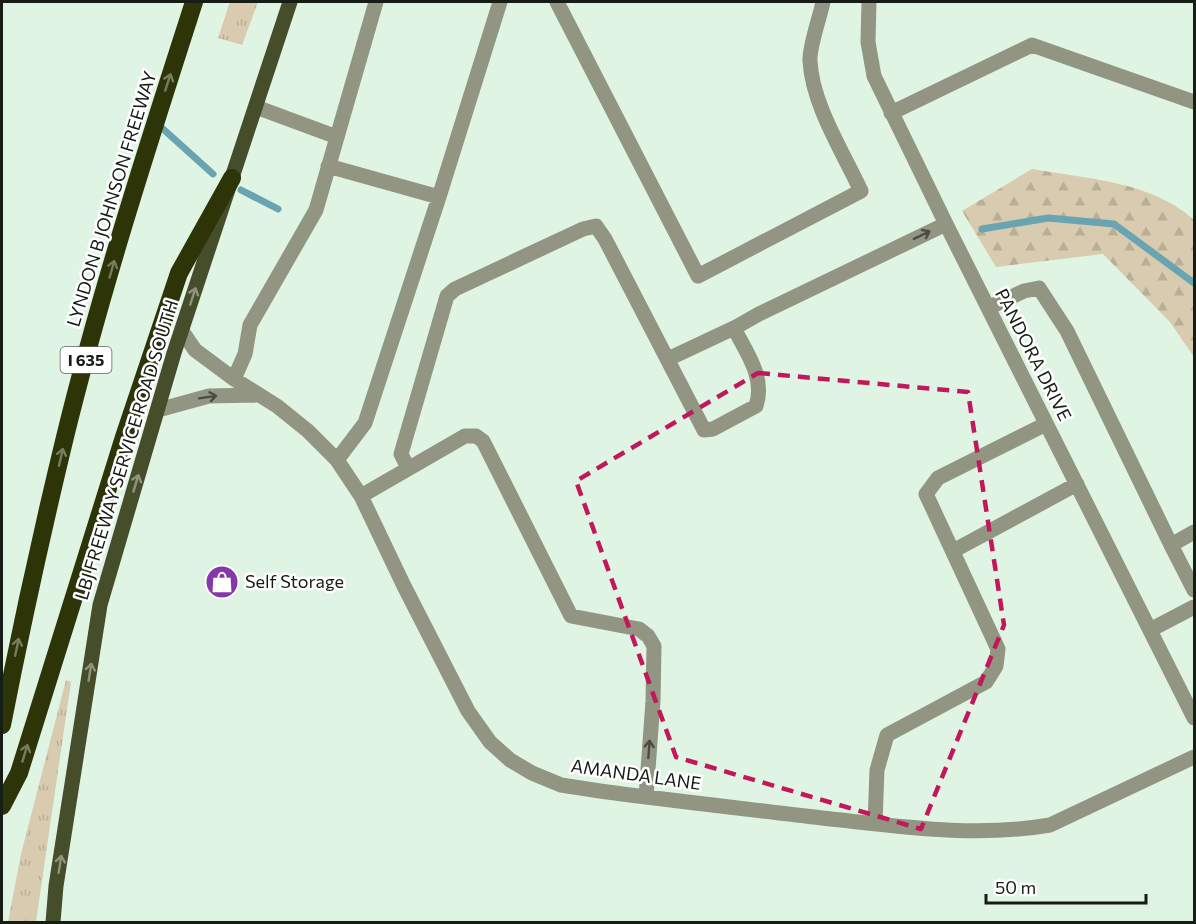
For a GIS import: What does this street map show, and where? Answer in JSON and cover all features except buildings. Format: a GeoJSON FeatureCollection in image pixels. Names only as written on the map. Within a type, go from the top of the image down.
{"type":"FeatureCollection","features":[{"type":"Feature","properties":{"kind":"highway","name":"LYNDON B JOHNSON FREEWAY"},"geometry":{"type":"LineString","coordinates":[[2,725],[21,628],[66,435],[144,158],[194,2]]}},
{"type":"Feature","properties":{"kind":"highway"},"geometry":{"type":"LineString","coordinates":[[2,806],[19,773],[124,437],[179,273],[232,178]]}},
{"type":"Feature","properties":{"kind":"main road","name":"LBJ FREEWAY SERVICE ROAD SOUTH"},"geometry":{"type":"LineString","coordinates":[[53,922],[56,886],[100,605],[182,331],[291,2]]}},
{"type":"Feature","properties":{"kind":"street"},"geometry":{"type":"LineString","coordinates":[[234,379],[245,354],[250,325],[316,210],[376,2]]}},
{"type":"Feature","properties":{"kind":"street"},"geometry":{"type":"LineString","coordinates":[[337,460],[365,423],[500,2]]}},
{"type":"Feature","properties":{"kind":"street"},"geometry":{"type":"LineString","coordinates":[[557,2],[698,276],[861,191],[827,119],[814,85],[810,59],[823,2]]}},
{"type":"Feature","properties":{"kind":"street","name":"PANDORA DRIVE"},"geometry":{"type":"LineString","coordinates":[[869,2],[868,42],[874,76],[945,224],[1194,718]]}},
{"type":"Feature","properties":{"kind":"street"},"geometry":{"type":"LineString","coordinates":[[891,113],[1032,45],[1194,102]]}},
{"type":"Feature","properties":{"kind":"street"},"geometry":{"type":"LineString","coordinates":[[256,107],[337,137]]}},
{"type":"Feature","properties":{"kind":"street"},"geometry":{"type":"LineString","coordinates":[[328,166],[439,197]]}},
{"type":"Feature","properties":{"kind":"street"},"geometry":{"type":"LineString","coordinates":[[668,359],[945,224]]}},
{"type":"Feature","properties":{"kind":"street"},"geometry":{"type":"LineString","coordinates":[[408,468],[401,454],[447,296],[455,289],[583,229],[596,226],[605,239],[704,430],[713,429],[756,406],[759,397],[756,371],[737,334],[736,327]]}},
{"type":"Feature","properties":{"kind":"street"},"geometry":{"type":"LineString","coordinates":[[988,308],[1024,291],[1039,288],[1067,331],[1194,590]]}},
{"type":"Feature","properties":{"kind":"street","name":"AMANDA LANE"},"geometry":{"type":"LineString","coordinates":[[182,331],[195,350],[234,379],[277,406],[308,431],[337,460],[361,496],[468,711],[490,741],[510,760],[532,773],[561,785],[646,797],[875,824],[971,832],[1050,825],[1194,757]]}},
{"type":"Feature","properties":{"kind":"street"},"geometry":{"type":"LineString","coordinates":[[158,410],[209,396],[259,395]]}},
{"type":"Feature","properties":{"kind":"street"},"geometry":{"type":"LineString","coordinates":[[875,824],[877,770],[887,735],[986,682],[996,666],[998,649],[926,494],[938,478],[1046,424]]}},
{"type":"Feature","properties":{"kind":"street"},"geometry":{"type":"LineString","coordinates":[[361,496],[465,436],[476,436],[483,441],[571,616],[639,629],[648,636],[654,646],[646,797]]}},
{"type":"Feature","properties":{"kind":"street"},"geometry":{"type":"LineString","coordinates":[[953,551],[1077,484]]}},
{"type":"Feature","properties":{"kind":"street"},"geometry":{"type":"LineString","coordinates":[[1171,545],[1194,532]]}},
{"type":"Feature","properties":{"kind":"street"},"geometry":{"type":"LineString","coordinates":[[1150,630],[1194,607]]}},
{"type":"Feature","properties":{"kind":"highlighted area"},"geometry":{"type":"Polygon","coordinates":[[[758,373],[968,392],[1004,625],[921,829],[676,757],[576,481],[758,373]]]}},
{"type":"Feature","properties":{"kind":"green space"},"geometry":{"type":"Polygon","coordinates":[[[230,2],[258,2],[242,45],[218,38],[230,2]]]}},
{"type":"Feature","properties":{"kind":"green space"},"geometry":{"type":"Polygon","coordinates":[[[1032,169],[1097,179],[1139,189],[1177,207],[1194,220],[1194,357],[1170,322],[1103,254],[996,267],[962,211],[1032,169]]]}},
{"type":"Feature","properties":{"kind":"green space"},"geometry":{"type":"Polygon","coordinates":[[[66,680],[71,682],[36,922],[8,922],[21,854],[66,680]]]}},
{"type":"Feature","properties":{"kind":"waterway"},"geometry":{"type":"LineString","coordinates":[[162,128],[213,174]]}},
{"type":"Feature","properties":{"kind":"waterway"},"geometry":{"type":"LineString","coordinates":[[241,190],[278,209]]}},
{"type":"Feature","properties":{"kind":"waterway"},"geometry":{"type":"LineString","coordinates":[[982,229],[1048,218],[1114,224],[1194,283]]}},
{"type":"Feature","properties":{"kind":"place","name":"Self Storage"},"geometry":{"type":"Point","coordinates":[222,582]}}]}
